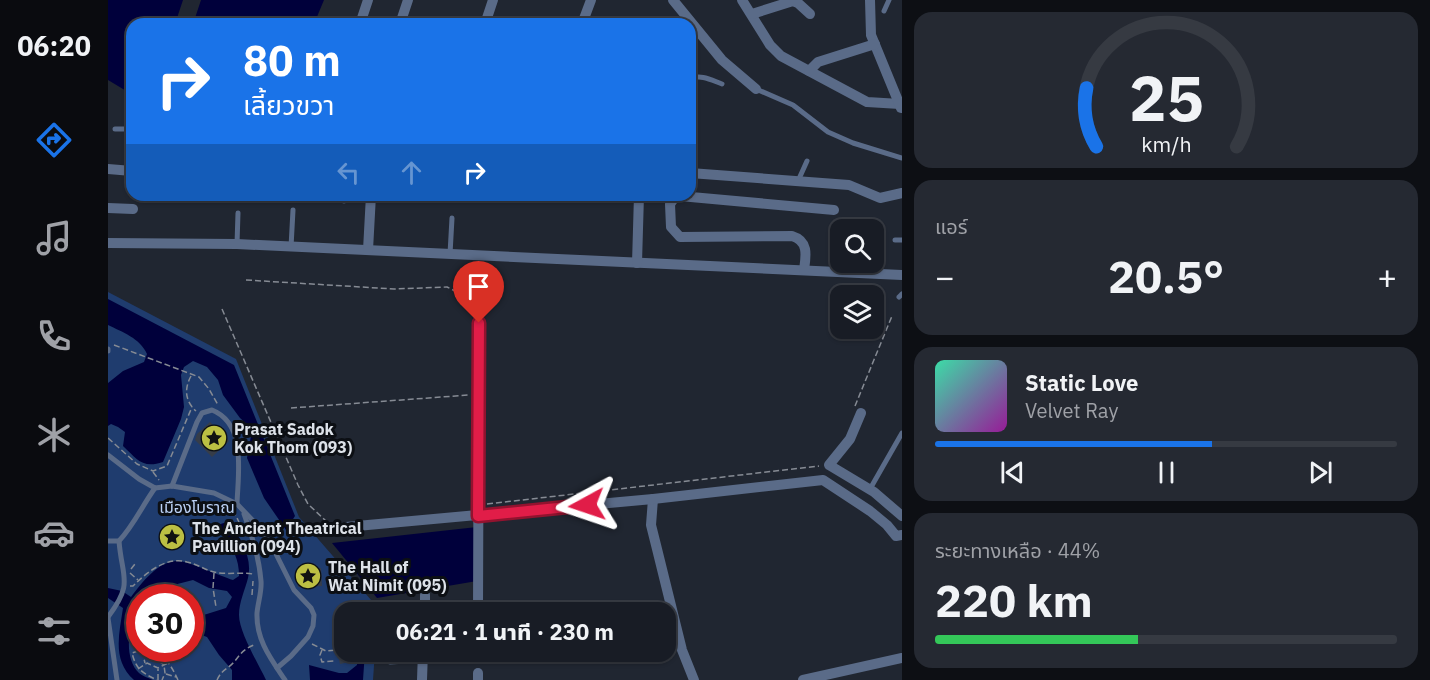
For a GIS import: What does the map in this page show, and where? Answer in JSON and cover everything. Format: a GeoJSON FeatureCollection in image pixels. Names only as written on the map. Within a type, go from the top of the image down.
{"type":"FeatureCollection","features":[{"type":"Feature","properties":{"kind":"street"},"geometry":{"type":"LineString","coordinates":[[362,18],[368,0]]}},
{"type":"Feature","properties":{"kind":"street"},"geometry":{"type":"LineString","coordinates":[[402,18],[408,0]]}},
{"type":"Feature","properties":{"kind":"street"},"geometry":{"type":"LineString","coordinates":[[487,18],[493,0]]}},
{"type":"Feature","properties":{"kind":"street"},"geometry":{"type":"LineString","coordinates":[[584,18],[591,0]]}},
{"type":"Feature","properties":{"kind":"street"},"geometry":{"type":"LineString","coordinates":[[673,0],[688,18]]}},
{"type":"Feature","properties":{"kind":"street"},"geometry":{"type":"LineString","coordinates":[[742,0],[774,50],[867,102],[901,106]]}},
{"type":"Feature","properties":{"kind":"street"},"geometry":{"type":"LineString","coordinates":[[870,0],[871,35],[901,106]]}},
{"type":"Feature","properties":{"kind":"street"},"geometry":{"type":"LineString","coordinates":[[752,14],[793,1],[810,14]]}},
{"type":"Feature","properties":{"kind":"street"},"geometry":{"type":"LineString","coordinates":[[696,28],[722,60],[756,89]]}},
{"type":"Feature","properties":{"kind":"street"},"geometry":{"type":"LineString","coordinates":[[809,71],[818,62],[874,44]]}},
{"type":"Feature","properties":{"kind":"street"},"geometry":{"type":"LineString","coordinates":[[108,169],[126,170]]}},
{"type":"Feature","properties":{"kind":"street"},"geometry":{"type":"LineString","coordinates":[[696,173],[849,185],[880,198],[902,193]]}},
{"type":"Feature","properties":{"kind":"street"},"geometry":{"type":"LineString","coordinates":[[696,197],[834,210]]}},
{"type":"Feature","properties":{"kind":"street"},"geometry":{"type":"LineString","coordinates":[[368,250],[371,201]]}},
{"type":"Feature","properties":{"kind":"street"},"geometry":{"type":"LineString","coordinates":[[637,262],[639,201]]}},
{"type":"Feature","properties":{"kind":"street"},"geometry":{"type":"LineString","coordinates":[[672,201],[670,204],[671,227],[680,237],[792,236],[798,238],[805,247],[804,270]]}},
{"type":"Feature","properties":{"kind":"street"},"geometry":{"type":"LineString","coordinates":[[108,208],[132,209]]}},
{"type":"Feature","properties":{"kind":"street"},"geometry":{"type":"LineString","coordinates":[[108,243],[237,244],[902,275]]}},
{"type":"Feature","properties":{"kind":"street"},"geometry":{"type":"LineString","coordinates":[[478,602],[479,323]]}},
{"type":"Feature","properties":{"kind":"street"},"geometry":{"type":"LineString","coordinates":[[859,417],[850,439],[829,465],[870,489],[902,516]]}},
{"type":"Feature","properties":{"kind":"street"},"geometry":{"type":"LineString","coordinates":[[335,528],[478,510],[653,499],[823,480],[870,511],[896,536],[902,534]]}},
{"type":"Feature","properties":{"kind":"street"},"geometry":{"type":"LineString","coordinates":[[653,499],[651,525],[682,650],[694,680]]}},
{"type":"Feature","properties":{"kind":"street"},"geometry":{"type":"LineString","coordinates":[[425,595],[425,602]]}},
{"type":"Feature","properties":{"kind":"street"},"geometry":{"type":"LineString","coordinates":[[803,680],[902,658]]}},
{"type":"Feature","properties":{"kind":"street"},"geometry":{"type":"LineString","coordinates":[[422,680],[423,662]]}},
{"type":"Feature","properties":{"kind":"lane"},"geometry":{"type":"LineString","coordinates":[[884,11],[889,0]]}},
{"type":"Feature","properties":{"kind":"lane"},"geometry":{"type":"LineString","coordinates":[[696,76],[722,84]]}},
{"type":"Feature","properties":{"kind":"lane"},"geometry":{"type":"LineString","coordinates":[[756,89],[794,105],[828,132],[853,143],[902,158]]}},
{"type":"Feature","properties":{"kind":"lane"},"geometry":{"type":"LineString","coordinates":[[115,129],[126,129]]}},
{"type":"Feature","properties":{"kind":"lane"},"geometry":{"type":"LineString","coordinates":[[798,181],[807,161]]}},
{"type":"Feature","properties":{"kind":"lane"},"geometry":{"type":"LineString","coordinates":[[291,247],[293,210]]}},
{"type":"Feature","properties":{"kind":"lane"},"geometry":{"type":"LineString","coordinates":[[237,244],[238,213]]}},
{"type":"Feature","properties":{"kind":"lane"},"geometry":{"type":"LineString","coordinates":[[450,254],[452,218]]}},
{"type":"Feature","properties":{"kind":"lane"},"geometry":{"type":"LineString","coordinates":[[172,486],[201,415],[213,410],[222,414],[237,438],[237,504]]}},
{"type":"Feature","properties":{"kind":"lane"},"geometry":{"type":"LineString","coordinates":[[870,489],[902,433]]}},
{"type":"Feature","properties":{"kind":"lane"},"geometry":{"type":"LineString","coordinates":[[108,455],[139,479],[155,488],[172,486],[214,493],[237,504],[259,527],[270,543],[294,590],[311,608],[314,615],[313,626],[305,639],[277,668]]}},
{"type":"Feature","properties":{"kind":"lane"},"geometry":{"type":"LineString","coordinates":[[108,541],[119,541],[130,530],[155,488]]}},
{"type":"Feature","properties":{"kind":"lane"},"geometry":{"type":"LineString","coordinates":[[243,512],[260,568],[261,584],[257,615],[259,633],[266,654],[285,680]]}},
{"type":"Feature","properties":{"kind":"lane"},"geometry":{"type":"LineString","coordinates":[[117,680],[108,618],[118,604],[124,588],[125,572],[119,541]]}},
{"type":"Feature","properties":{"kind":"path"},"geometry":{"type":"LineString","coordinates":[[246,280],[394,289],[447,287],[469,298],[479,323]]}},
{"type":"Feature","properties":{"kind":"path"},"geometry":{"type":"LineString","coordinates":[[222,309],[298,485],[308,504],[322,519],[335,528]]}},
{"type":"Feature","properties":{"kind":"path"},"geometry":{"type":"LineString","coordinates":[[859,417],[854,410],[892,316]]}},
{"type":"Feature","properties":{"kind":"path"},"geometry":{"type":"LineString","coordinates":[[108,343],[199,377],[209,389],[222,414]]}},
{"type":"Feature","properties":{"kind":"path"},"geometry":{"type":"LineString","coordinates":[[192,375],[187,383],[186,393],[189,405],[201,415]]}},
{"type":"Feature","properties":{"kind":"path"},"geometry":{"type":"LineString","coordinates":[[291,408],[478,394]]}},
{"type":"Feature","properties":{"kind":"path"},"geometry":{"type":"LineString","coordinates":[[153,471],[167,466],[192,407]]}},
{"type":"Feature","properties":{"kind":"path"},"geometry":{"type":"LineString","coordinates":[[108,438],[137,464],[153,471],[159,480],[155,488]]}},
{"type":"Feature","properties":{"kind":"path"},"geometry":{"type":"LineString","coordinates":[[478,510],[829,465]]}},
{"type":"Feature","properties":{"kind":"path"},"geometry":{"type":"LineString","coordinates":[[231,508],[242,529]]}},
{"type":"Feature","properties":{"kind":"path"},"geometry":{"type":"LineString","coordinates":[[124,588],[133,586],[157,567],[173,560],[185,561],[213,573],[254,574],[252,596]]}},
{"type":"Feature","properties":{"kind":"path"},"geometry":{"type":"LineString","coordinates":[[135,564],[129,572],[138,580]]}},
{"type":"Feature","properties":{"kind":"path"},"geometry":{"type":"LineString","coordinates":[[213,573],[216,607]]}},
{"type":"Feature","properties":{"kind":"path"},"geometry":{"type":"LineString","coordinates":[[305,639],[315,647],[334,650]]}},
{"type":"Feature","properties":{"kind":"path"},"geometry":{"type":"LineString","coordinates":[[217,680],[221,671],[240,654],[250,646],[257,645]]}},
{"type":"Feature","properties":{"kind":"path"},"geometry":{"type":"LineString","coordinates":[[323,650],[320,655],[322,662],[334,661]]}},
{"type":"Feature","properties":{"kind":"path"},"geometry":{"type":"LineString","coordinates":[[135,662],[140,672],[157,680],[158,668]]}},
{"type":"Feature","properties":{"kind":"path"},"geometry":{"type":"LineString","coordinates":[[160,662],[164,665],[165,674],[162,680]]}},
{"type":"Feature","properties":{"kind":"path"},"geometry":{"type":"LineString","coordinates":[[158,668],[168,662],[178,679]]}},
{"type":"Feature","properties":{"kind":"path"},"geometry":{"type":"LineString","coordinates":[[138,669],[147,663],[158,668]]}},
{"type":"Feature","properties":{"kind":"path"},"geometry":{"type":"LineString","coordinates":[[165,674],[178,679]]}},
{"type":"Feature","properties":{"kind":"path"},"geometry":{"type":"LineString","coordinates":[[171,680],[172,676]]}},
{"type":"Feature","properties":{"kind":"green space","name":"เมืองโบราณ"},"geometry":{"type":"Polygon","coordinates":[[[108,292],[236,359],[299,517],[373,602],[334,602],[334,662],[374,662],[373,680],[108,680],[108,292]]]}},
{"type":"Feature","properties":{"kind":"shaded area"},"geometry":{"type":"Polygon","coordinates":[[[108,0],[183,0],[177,18],[126,18],[126,91],[108,80],[108,0]]]}},
{"type":"Feature","properties":{"kind":"shaded area"},"geometry":{"type":"Polygon","coordinates":[[[201,0],[324,0],[316,18],[195,18],[201,0]]]}},
{"type":"Feature","properties":{"kind":"shaded area"},"geometry":{"type":"Polygon","coordinates":[[[108,299],[234,365],[295,516],[286,530],[264,498],[247,458],[251,436],[250,427],[240,418],[223,395],[218,380],[207,367],[193,361],[184,367],[181,375],[184,407],[163,462],[150,464],[140,462],[123,446],[125,432],[111,424],[108,426],[108,383],[123,371],[144,362],[147,354],[135,340],[108,325],[108,299]]]}},
{"type":"Feature","properties":{"kind":"shaded area"},"geometry":{"type":"Polygon","coordinates":[[[228,522],[247,555],[249,570],[239,610],[240,622],[245,639],[266,680],[232,680],[232,670],[204,636],[204,615],[226,608],[232,597],[227,591],[209,588],[193,580],[177,584],[141,584],[157,568],[179,561],[233,580],[239,576],[238,564],[229,544],[221,534],[212,536],[217,526],[228,522]]]}},
{"type":"Feature","properties":{"kind":"shaded area"},"geometry":{"type":"Polygon","coordinates":[[[477,527],[477,581],[377,598],[332,543],[477,527]]]}},
{"type":"Feature","properties":{"kind":"shaded area"},"geometry":{"type":"Polygon","coordinates":[[[108,588],[126,594],[126,662],[132,662],[140,674],[153,680],[134,680],[122,664],[119,637],[123,608],[108,598],[108,588]]]}},
{"type":"Feature","properties":{"kind":"shaded area"},"geometry":{"type":"Polygon","coordinates":[[[357,662],[364,662],[363,680],[310,680],[309,665],[347,673],[357,665],[357,662]]]}},
{"type":"Feature","properties":{"kind":"building"},"geometry":{"type":"Polygon","coordinates":[[[210,422],[229,441],[212,457],[195,440],[197,434],[210,422]]]}},
{"type":"Feature","properties":{"kind":"building"},"geometry":{"type":"Polygon","coordinates":[[[172,525],[183,535],[171,547],[160,536],[172,525]]]}},
{"type":"Feature","properties":{"kind":"building"},"geometry":{"type":"Polygon","coordinates":[[[321,568],[322,586],[298,587],[296,570],[321,568]]]}},
{"type":"Feature","properties":{"kind":"place","name":"Prasat Sadok Kok Thom (093)"},"geometry":{"type":"Point","coordinates":[214,438]}},
{"type":"Feature","properties":{"kind":"place","name":"The Ancient Theatrical Pavillion (094)"},"geometry":{"type":"Point","coordinates":[172,537]}},
{"type":"Feature","properties":{"kind":"place","name":"The Hall of Wat Nimit (095)"},"geometry":{"type":"Point","coordinates":[308,576]}},
{"type":"Feature","properties":{"kind":"route"},"geometry":{"type":"LineString","coordinates":[[479,323],[478,516],[587,505]]}}]}
